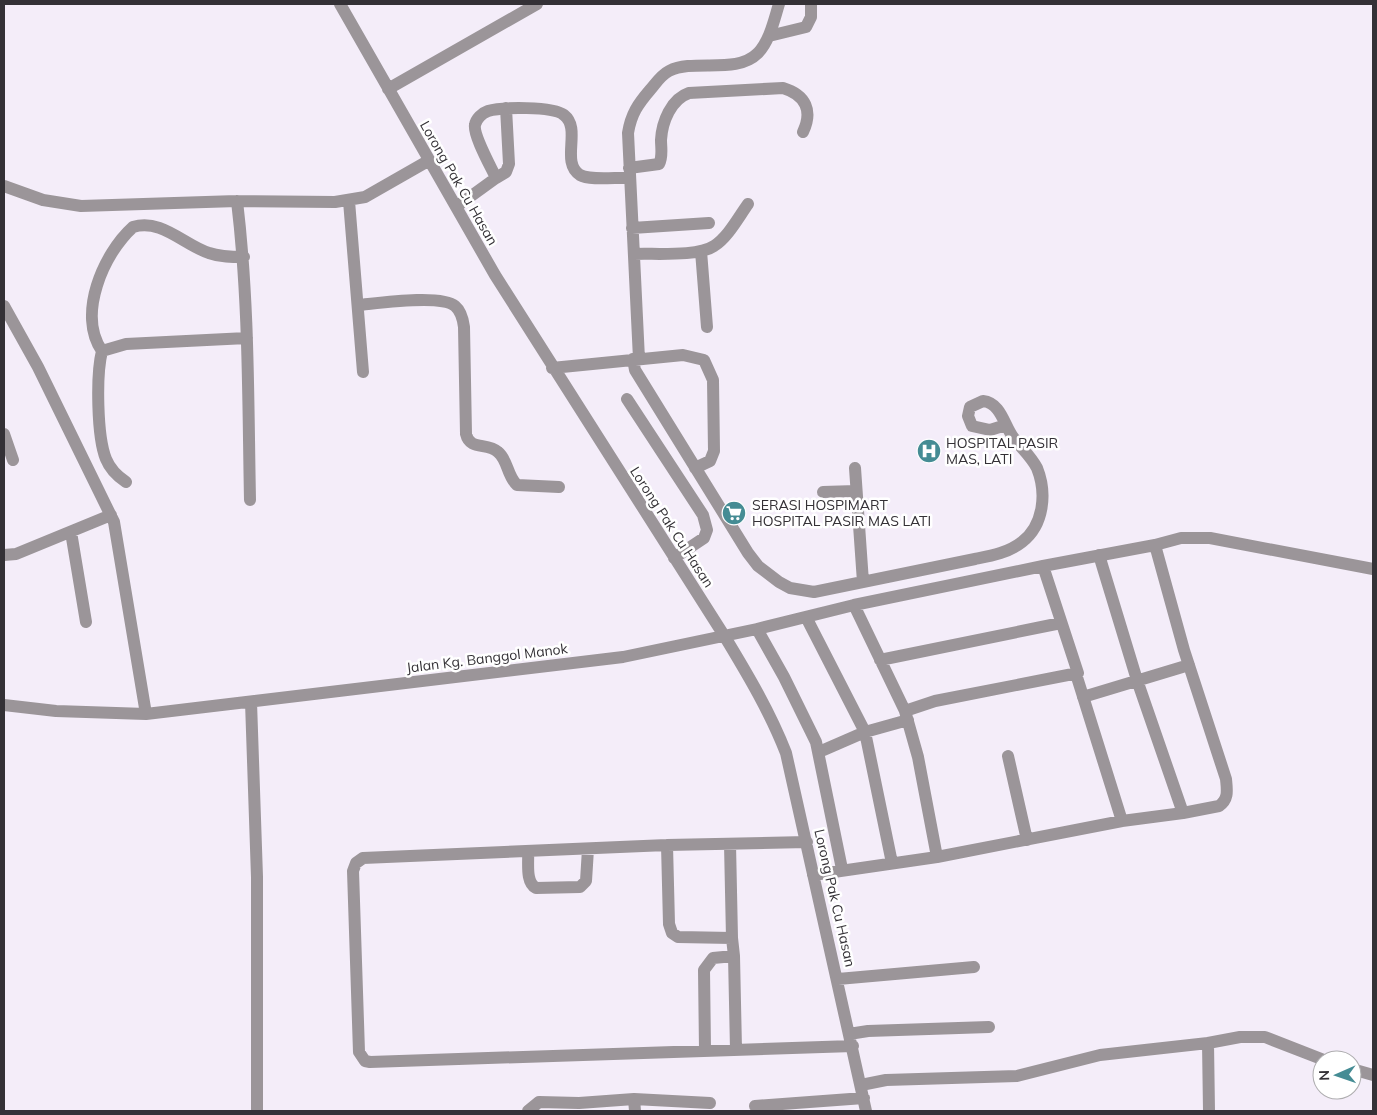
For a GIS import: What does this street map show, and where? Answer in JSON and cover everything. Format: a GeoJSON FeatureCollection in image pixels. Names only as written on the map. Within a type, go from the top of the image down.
{"type":"FeatureCollection","features":[{"type":"Feature","properties":{"kind":"street","name":"Lorong Pak Cu Hasan"},"geometry":{"type":"LineString","coordinates":[[340,4],[428,160],[552,368],[725,637],[761,696],[775,725],[786,753],[866,1111]]}},
{"type":"Feature","properties":{"kind":"street"},"geometry":{"type":"LineString","coordinates":[[388,89],[537,4]]}},
{"type":"Feature","properties":{"kind":"street"},"geometry":{"type":"LineString","coordinates":[[779,4],[769,36],[757,54],[742,61],[684,66],[667,72],[661,76],[635,107],[628,133],[634,254],[635,370],[758,566],[774,579],[790,588],[814,592],[996,554],[1021,543],[1030,534],[1042,514],[1040,483],[1036,468],[1028,453],[1006,425]]}},
{"type":"Feature","properties":{"kind":"street"},"geometry":{"type":"LineString","coordinates":[[769,36],[806,27],[811,17],[811,4]]}},
{"type":"Feature","properties":{"kind":"street"},"geometry":{"type":"LineString","coordinates":[[496,178],[475,130],[475,124],[480,115],[487,111],[506,108],[560,113],[567,119],[571,127],[572,162],[578,174],[587,177],[630,173],[659,164],[666,119],[677,99],[689,93],[783,88],[794,92],[806,106],[809,113],[803,132]]}},
{"type":"Feature","properties":{"kind":"street"},"geometry":{"type":"LineString","coordinates":[[456,207],[506,172],[509,164],[506,108]]}},
{"type":"Feature","properties":{"kind":"street"},"geometry":{"type":"LineString","coordinates":[[4,186],[44,200],[81,206],[237,201],[349,201],[371,194],[428,160]]}},
{"type":"Feature","properties":{"kind":"street"},"geometry":{"type":"LineString","coordinates":[[237,201],[244,257],[250,500]]}},
{"type":"Feature","properties":{"kind":"street"},"geometry":{"type":"LineString","coordinates":[[349,201],[359,304],[363,372]]}},
{"type":"Feature","properties":{"kind":"street"},"geometry":{"type":"LineString","coordinates":[[634,254],[701,251],[716,245],[748,204]]}},
{"type":"Feature","properties":{"kind":"street"},"geometry":{"type":"LineString","coordinates":[[632,228],[709,223]]}},
{"type":"Feature","properties":{"kind":"street"},"geometry":{"type":"LineString","coordinates":[[126,482],[111,468],[102,443],[98,370],[102,351],[92,334],[92,303],[97,287],[116,247],[133,227],[145,225],[158,227],[207,253],[244,257]]}},
{"type":"Feature","properties":{"kind":"street"},"geometry":{"type":"LineString","coordinates":[[701,251],[706,327]]}},
{"type":"Feature","properties":{"kind":"street"},"geometry":{"type":"LineString","coordinates":[[359,304],[443,301],[456,306],[464,327],[466,434],[468,441],[474,445],[497,451],[502,456],[509,476],[517,486],[559,487]]}},
{"type":"Feature","properties":{"kind":"street"},"geometry":{"type":"LineString","coordinates":[[5,309],[38,367],[111,516],[116,532],[146,714]]}},
{"type":"Feature","properties":{"kind":"street"},"geometry":{"type":"LineString","coordinates":[[102,351],[126,344],[247,338]]}},
{"type":"Feature","properties":{"kind":"street"},"geometry":{"type":"LineString","coordinates":[[552,368],[692,355],[704,360],[708,365],[713,380],[714,451],[710,461],[695,468]]}},
{"type":"Feature","properties":{"kind":"street"},"geometry":{"type":"LineString","coordinates":[[627,399],[703,515],[706,524],[704,538],[674,558]]}},
{"type":"Feature","properties":{"kind":"street"},"geometry":{"type":"LineString","coordinates":[[4,434],[13,460]]}},
{"type":"Feature","properties":{"kind":"street"},"geometry":{"type":"LineString","coordinates":[[855,468],[863,582]]}},
{"type":"Feature","properties":{"kind":"street"},"geometry":{"type":"LineString","coordinates":[[823,492],[856,491]]}},
{"type":"Feature","properties":{"kind":"street"},"geometry":{"type":"LineString","coordinates":[[4,555],[16,554],[111,516]]}},
{"type":"Feature","properties":{"kind":"street"},"geometry":{"type":"LineString","coordinates":[[71,532],[86,622]]}},
{"type":"Feature","properties":{"kind":"street","name":"Jalan Kg. Banggol Manok"},"geometry":{"type":"LineString","coordinates":[[4,705],[56,712],[146,714],[623,657],[725,637],[854,605],[1156,545],[1181,538],[1210,538],[1373,569]]}},
{"type":"Feature","properties":{"kind":"street"},"geometry":{"type":"LineString","coordinates":[[813,875],[842,869],[938,857],[1122,821],[1183,813],[1219,806],[1223,803],[1228,792],[1226,779],[1189,664],[1156,545]]}},
{"type":"Feature","properties":{"kind":"street"},"geometry":{"type":"LineString","coordinates":[[1099,556],[1137,680],[1183,813]]}},
{"type":"Feature","properties":{"kind":"street"},"geometry":{"type":"LineString","coordinates":[[1043,566],[1122,821]]}},
{"type":"Feature","properties":{"kind":"street"},"geometry":{"type":"LineString","coordinates":[[854,605],[906,716],[938,857]]}},
{"type":"Feature","properties":{"kind":"street"},"geometry":{"type":"LineString","coordinates":[[806,617],[864,732],[892,862]]}},
{"type":"Feature","properties":{"kind":"street"},"geometry":{"type":"LineString","coordinates":[[880,660],[1061,622]]}},
{"type":"Feature","properties":{"kind":"street"},"geometry":{"type":"LineString","coordinates":[[757,629],[811,729],[819,752],[842,869]]}},
{"type":"Feature","properties":{"kind":"street"},"geometry":{"type":"LineString","coordinates":[[1083,697],[1189,664]]}},
{"type":"Feature","properties":{"kind":"street"},"geometry":{"type":"LineString","coordinates":[[819,752],[906,716],[935,701],[1076,674]]}},
{"type":"Feature","properties":{"kind":"street"},"geometry":{"type":"LineString","coordinates":[[252,702],[257,877],[257,1111]]}},
{"type":"Feature","properties":{"kind":"street"},"geometry":{"type":"LineString","coordinates":[[1008,756],[1027,840]]}},
{"type":"Feature","properties":{"kind":"street"},"geometry":{"type":"LineString","coordinates":[[806,842],[667,845],[367,858],[356,864],[353,871],[358,1046],[361,1057],[370,1062],[736,1049],[851,1040],[868,1031],[989,1027]]}},
{"type":"Feature","properties":{"kind":"street"},"geometry":{"type":"LineString","coordinates":[[730,844],[736,1049]]}},
{"type":"Feature","properties":{"kind":"street"},"geometry":{"type":"LineString","coordinates":[[667,845],[668,924],[672,933],[678,937],[732,938]]}},
{"type":"Feature","properties":{"kind":"street"},"geometry":{"type":"LineString","coordinates":[[528,851],[529,881],[532,886],[536,888],[580,887],[586,881],[588,849]]}},
{"type":"Feature","properties":{"kind":"street"},"geometry":{"type":"LineString","coordinates":[[705,1050],[704,970],[713,958],[734,956]]}},
{"type":"Feature","properties":{"kind":"street"},"geometry":{"type":"LineString","coordinates":[[838,979],[974,967]]}},
{"type":"Feature","properties":{"kind":"street"},"geometry":{"type":"LineString","coordinates":[[755,1106],[862,1091],[886,1080],[1017,1076],[1100,1055],[1208,1043],[1240,1037],[1265,1037],[1312,1055]]}},
{"type":"Feature","properties":{"kind":"street"},"geometry":{"type":"LineString","coordinates":[[1208,1043],[1209,1111]]}},
{"type":"Feature","properties":{"kind":"street"},"geometry":{"type":"LineString","coordinates":[[528,1111],[539,1102],[579,1107],[710,1103]]}},
{"type":"Feature","properties":{"kind":"place","name":"HOSPITAL PASIR MAS, LATI"},"geometry":{"type":"Point","coordinates":[929,451]}},
{"type":"Feature","properties":{"kind":"place","name":"SERASI HOSPIMART HOSPITAL PASIR MAS LATI"},"geometry":{"type":"Point","coordinates":[734,513]}}]}
